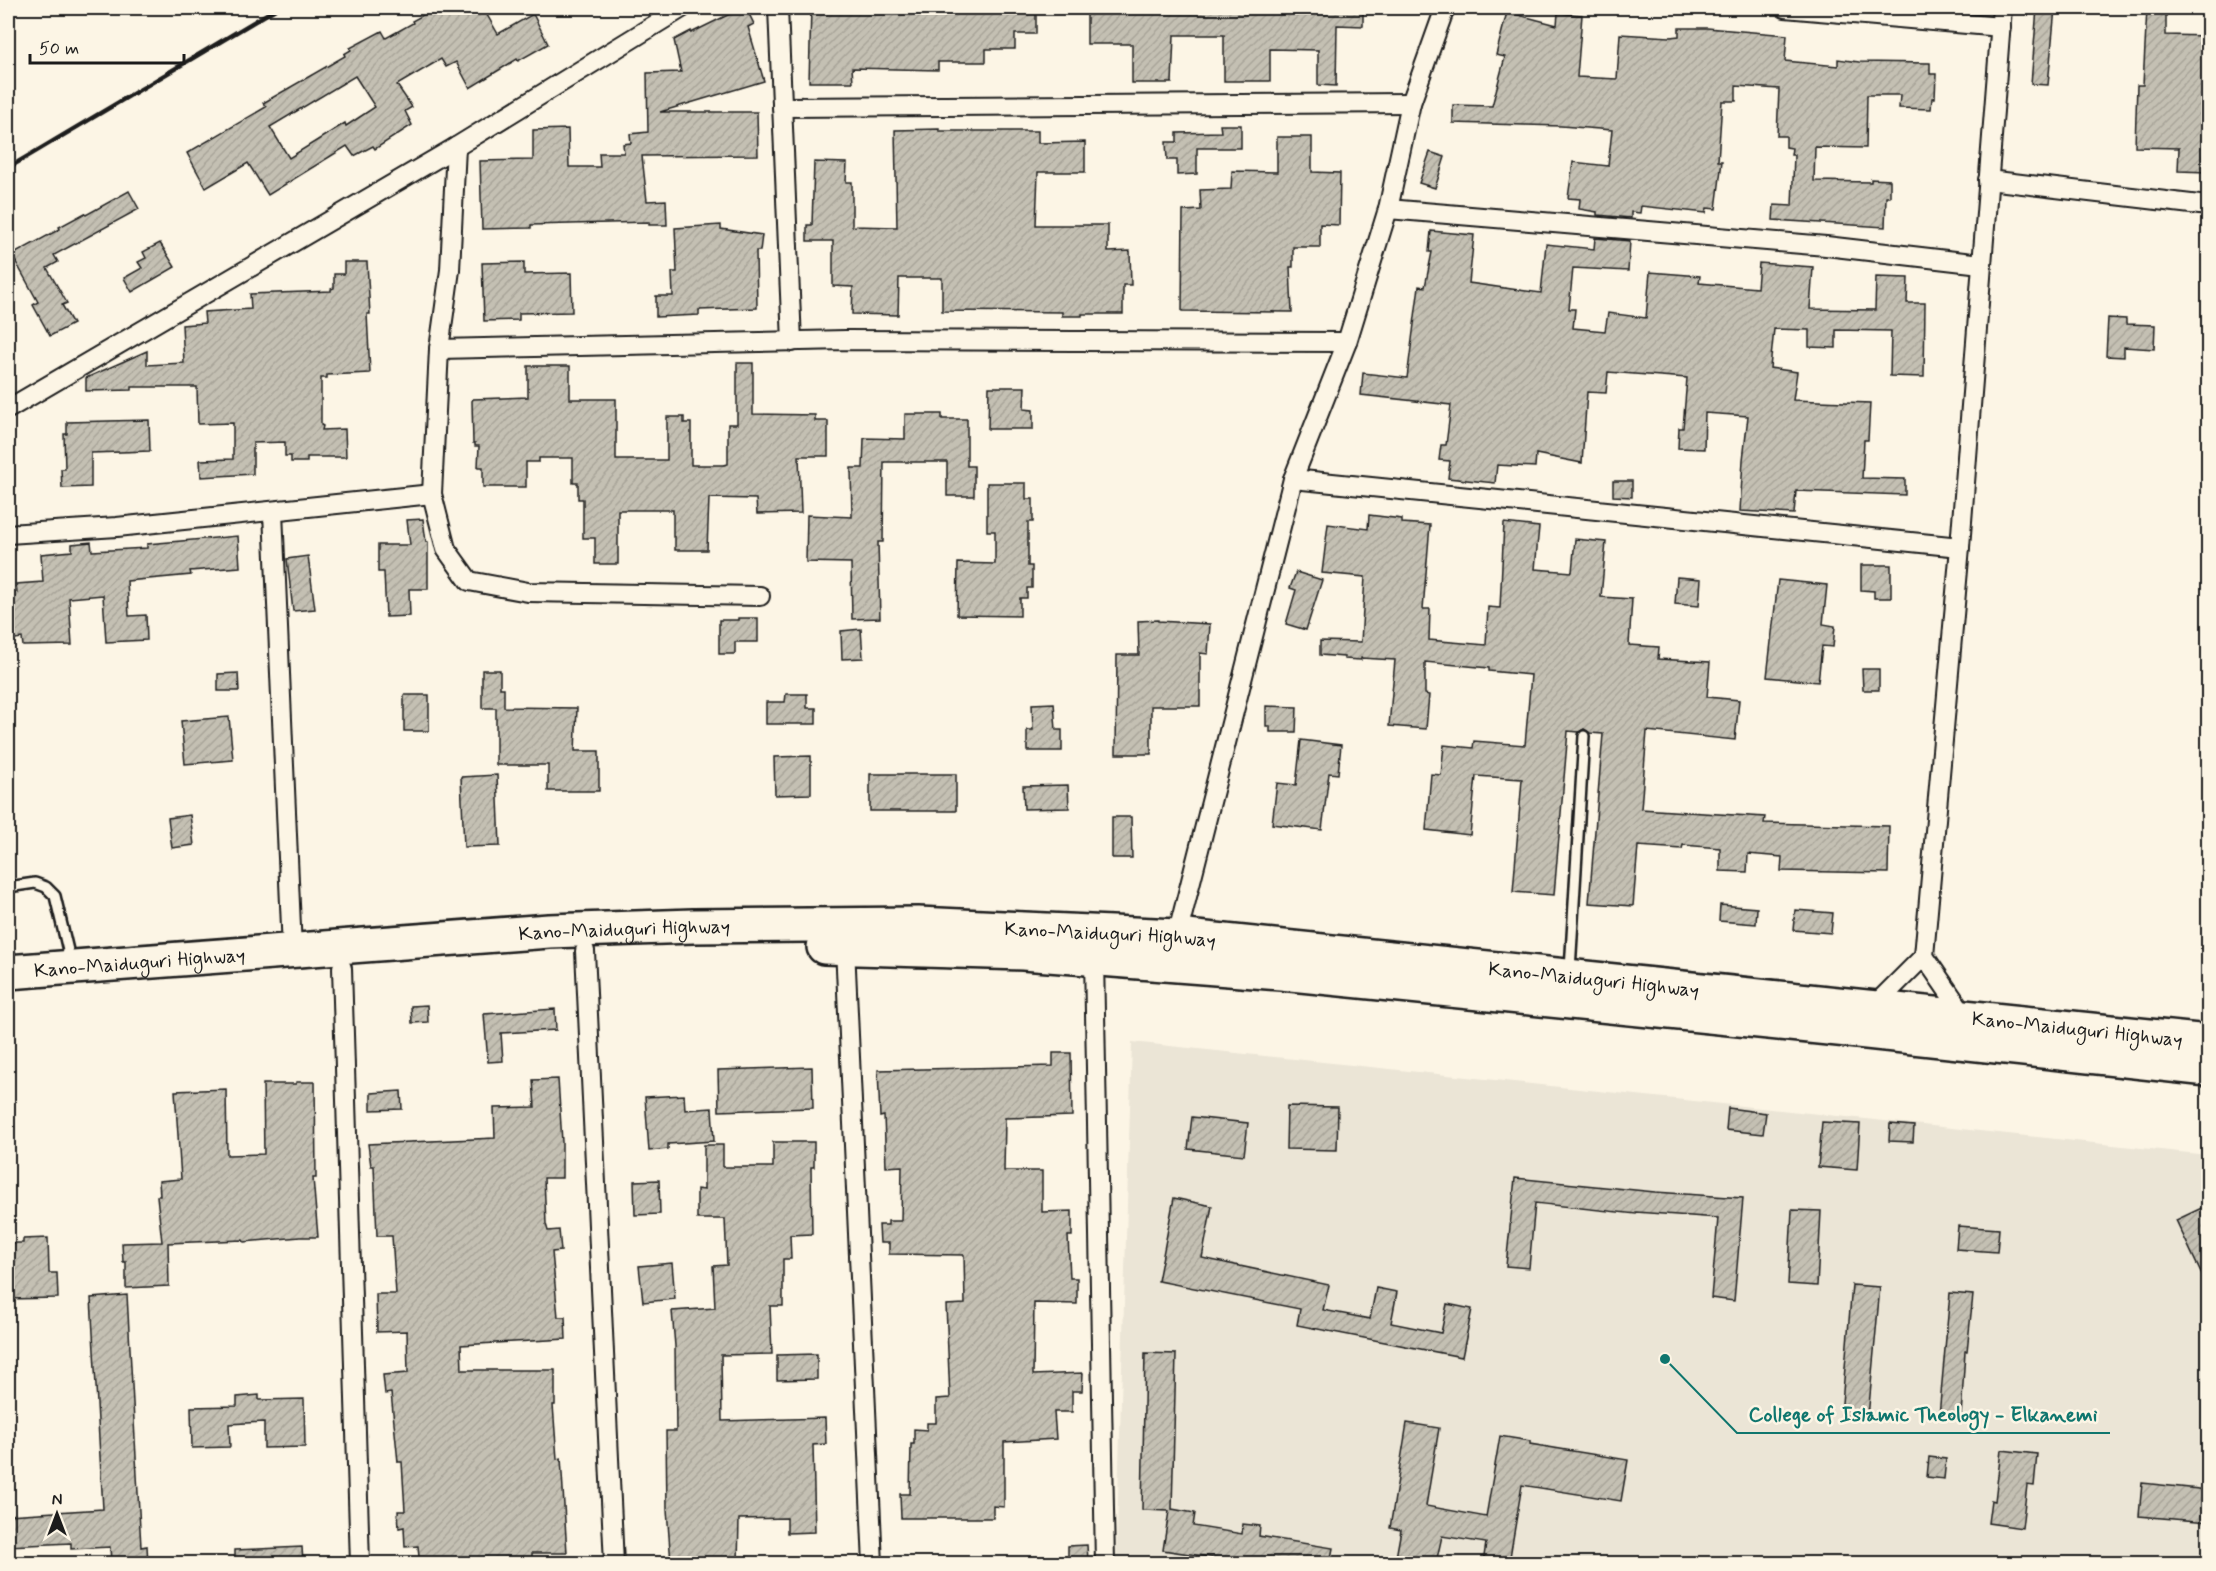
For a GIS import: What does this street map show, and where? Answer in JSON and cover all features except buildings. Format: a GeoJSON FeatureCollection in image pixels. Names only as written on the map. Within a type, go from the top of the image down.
{"type":"FeatureCollection","features":[{"type":"Feature","properties":{"kind":"highway","name":"Kano-Maiduguri Highway"},"geometry":{"type":"LineString","coordinates":[[8,972],[549,931],[693,926],[918,924],[1178,936],[2208,1042]]}},
{"type":"Feature","properties":{"kind":"highway","name":"Kano-Maiduguri Highway"},"geometry":{"type":"LineString","coordinates":[[8,992],[585,951],[845,946],[1023,953],[1281,973],[2208,1069]]}},
{"type":"Feature","properties":{"kind":"street"},"geometry":{"type":"LineString","coordinates":[[8,409],[456,147],[682,8]]}},
{"type":"Feature","properties":{"kind":"street"},"geometry":{"type":"LineString","coordinates":[[778,8],[792,342]]}},
{"type":"Feature","properties":{"kind":"street"},"geometry":{"type":"LineString","coordinates":[[1178,936],[1293,479],[1347,342],[1388,209],[1411,103],[1445,8]]}},
{"type":"Feature","properties":{"kind":"street"},"geometry":{"type":"LineString","coordinates":[[1785,8],[2001,27]]}},
{"type":"Feature","properties":{"kind":"street"},"geometry":{"type":"LineString","coordinates":[[1965,1016],[1924,956],[1960,547],[2002,8]]}},
{"type":"Feature","properties":{"kind":"street"},"geometry":{"type":"LineString","coordinates":[[782,107],[1411,103]]}},
{"type":"Feature","properties":{"kind":"street"},"geometry":{"type":"LineString","coordinates":[[456,147],[450,270],[439,348],[432,494],[446,549],[469,580],[528,592],[760,596]]}},
{"type":"Feature","properties":{"kind":"street"},"geometry":{"type":"LineString","coordinates":[[1988,180],[2208,206]]}},
{"type":"Feature","properties":{"kind":"street"},"geometry":{"type":"LineString","coordinates":[[1388,209],[1826,246],[1981,264]]}},
{"type":"Feature","properties":{"kind":"street"},"geometry":{"type":"LineString","coordinates":[[439,348],[846,340],[1347,342]]}},
{"type":"Feature","properties":{"kind":"street"},"geometry":{"type":"LineString","coordinates":[[1293,479],[1960,547]]}},
{"type":"Feature","properties":{"kind":"street"},"geometry":{"type":"LineString","coordinates":[[8,534],[117,527],[432,494]]}},
{"type":"Feature","properties":{"kind":"street"},"geometry":{"type":"LineString","coordinates":[[273,512],[292,950]]}},
{"type":"Feature","properties":{"kind":"street"},"geometry":{"type":"LineString","coordinates":[[845,946],[873,1563]]}},
{"type":"Feature","properties":{"kind":"street"},"geometry":{"type":"LineString","coordinates":[[585,951],[614,1563]]}},
{"type":"Feature","properties":{"kind":"street"},"geometry":{"type":"LineString","coordinates":[[1872,1008],[1924,956]]}},
{"type":"Feature","properties":{"kind":"street"},"geometry":{"type":"LineString","coordinates":[[1094,958],[1105,1563]]}},
{"type":"Feature","properties":{"kind":"street"},"geometry":{"type":"LineString","coordinates":[[342,968],[360,1563]]}},
{"type":"Feature","properties":{"kind":"lane"},"geometry":{"type":"LineString","coordinates":[[1570,978],[1584,736]]}},
{"type":"Feature","properties":{"kind":"lane"},"geometry":{"type":"LineString","coordinates":[[8,886],[35,883],[46,887],[55,896],[72,967]]}},
{"type":"Feature","properties":{"kind":"shaded area"},"geometry":{"type":"Polygon","coordinates":[[[1132,1042],[2208,1155],[2208,1563],[1116,1564],[1132,1042]]]}},
{"type":"Feature","properties":{"kind":"railway"},"geometry":{"type":"LineString","coordinates":[[8,168],[277,8]]}},
{"type":"Feature","properties":{"kind":"place","name":"College of Islamic Theology - Elkanemi"},"geometry":{"type":"Point","coordinates":[1665,1359]}}]}
